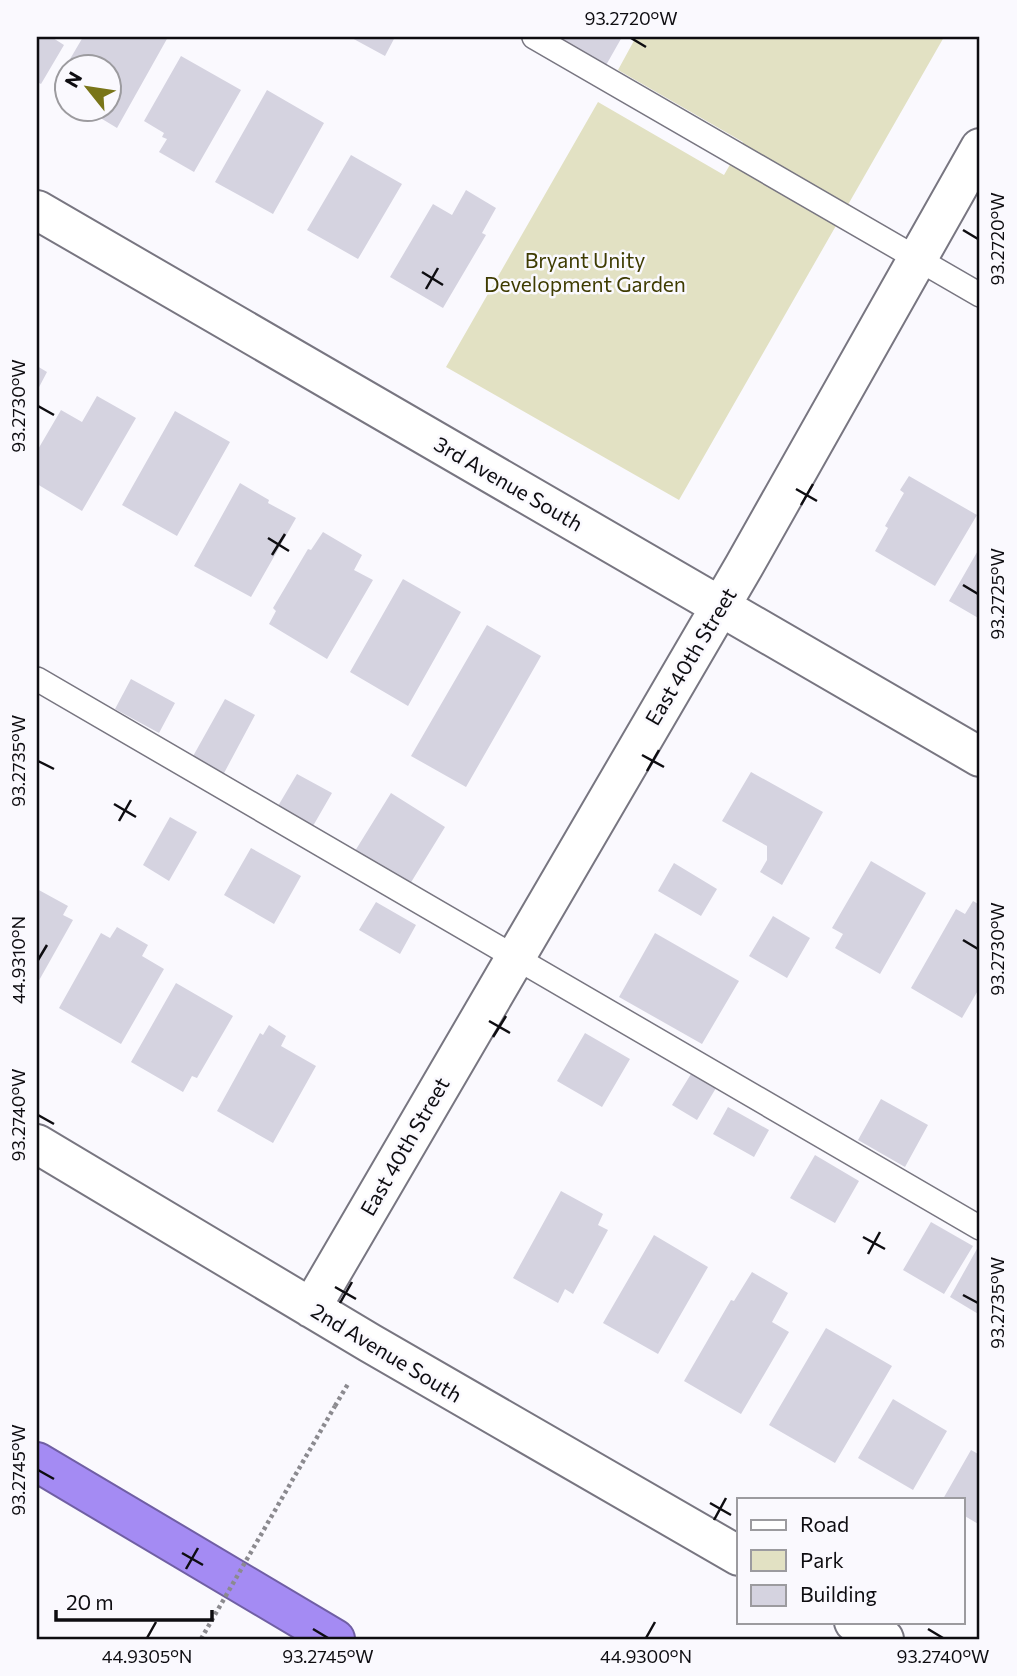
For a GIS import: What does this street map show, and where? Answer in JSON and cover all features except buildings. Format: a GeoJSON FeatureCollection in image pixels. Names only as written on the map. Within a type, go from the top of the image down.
{"type":"FeatureCollection","features":[{"type":"Feature","properties":{"kind":"highway"},"geometry":{"type":"LineString","coordinates":[[37,1462],[335,1639]]}},
{"type":"Feature","properties":{"kind":"street","name":"East 40th Street"},"geometry":{"type":"LineString","coordinates":[[311,1308],[720,607],[980,148]]}},
{"type":"Feature","properties":{"kind":"street","name":"3rd Avenue South"},"geometry":{"type":"LineString","coordinates":[[37,210],[980,757]]}},
{"type":"Feature","properties":{"kind":"street","name":"2nd Avenue South"},"geometry":{"type":"LineString","coordinates":[[37,1144],[370,1343],[737,1555]]}},
{"type":"Feature","properties":{"kind":"street"},"geometry":{"type":"LineString","coordinates":[[858,1624],[884,1639]]}},
{"type":"Feature","properties":{"kind":"lane"},"geometry":{"type":"LineString","coordinates":[[534,37],[980,295]]}},
{"type":"Feature","properties":{"kind":"lane"},"geometry":{"type":"LineString","coordinates":[[37,679],[980,1228]]}},
{"type":"Feature","properties":{"kind":"path"},"geometry":{"type":"LineString","coordinates":[[201,1639],[348,1384]]}},
{"type":"Feature","properties":{"kind":"green space","name":"Bryant Unity Development Garden"},"geometry":{"type":"Polygon","coordinates":[[[636,37],[944,37],[679,500],[446,367],[598,102],[724,175],[743,142],[618,70],[636,37]]]}}]}
